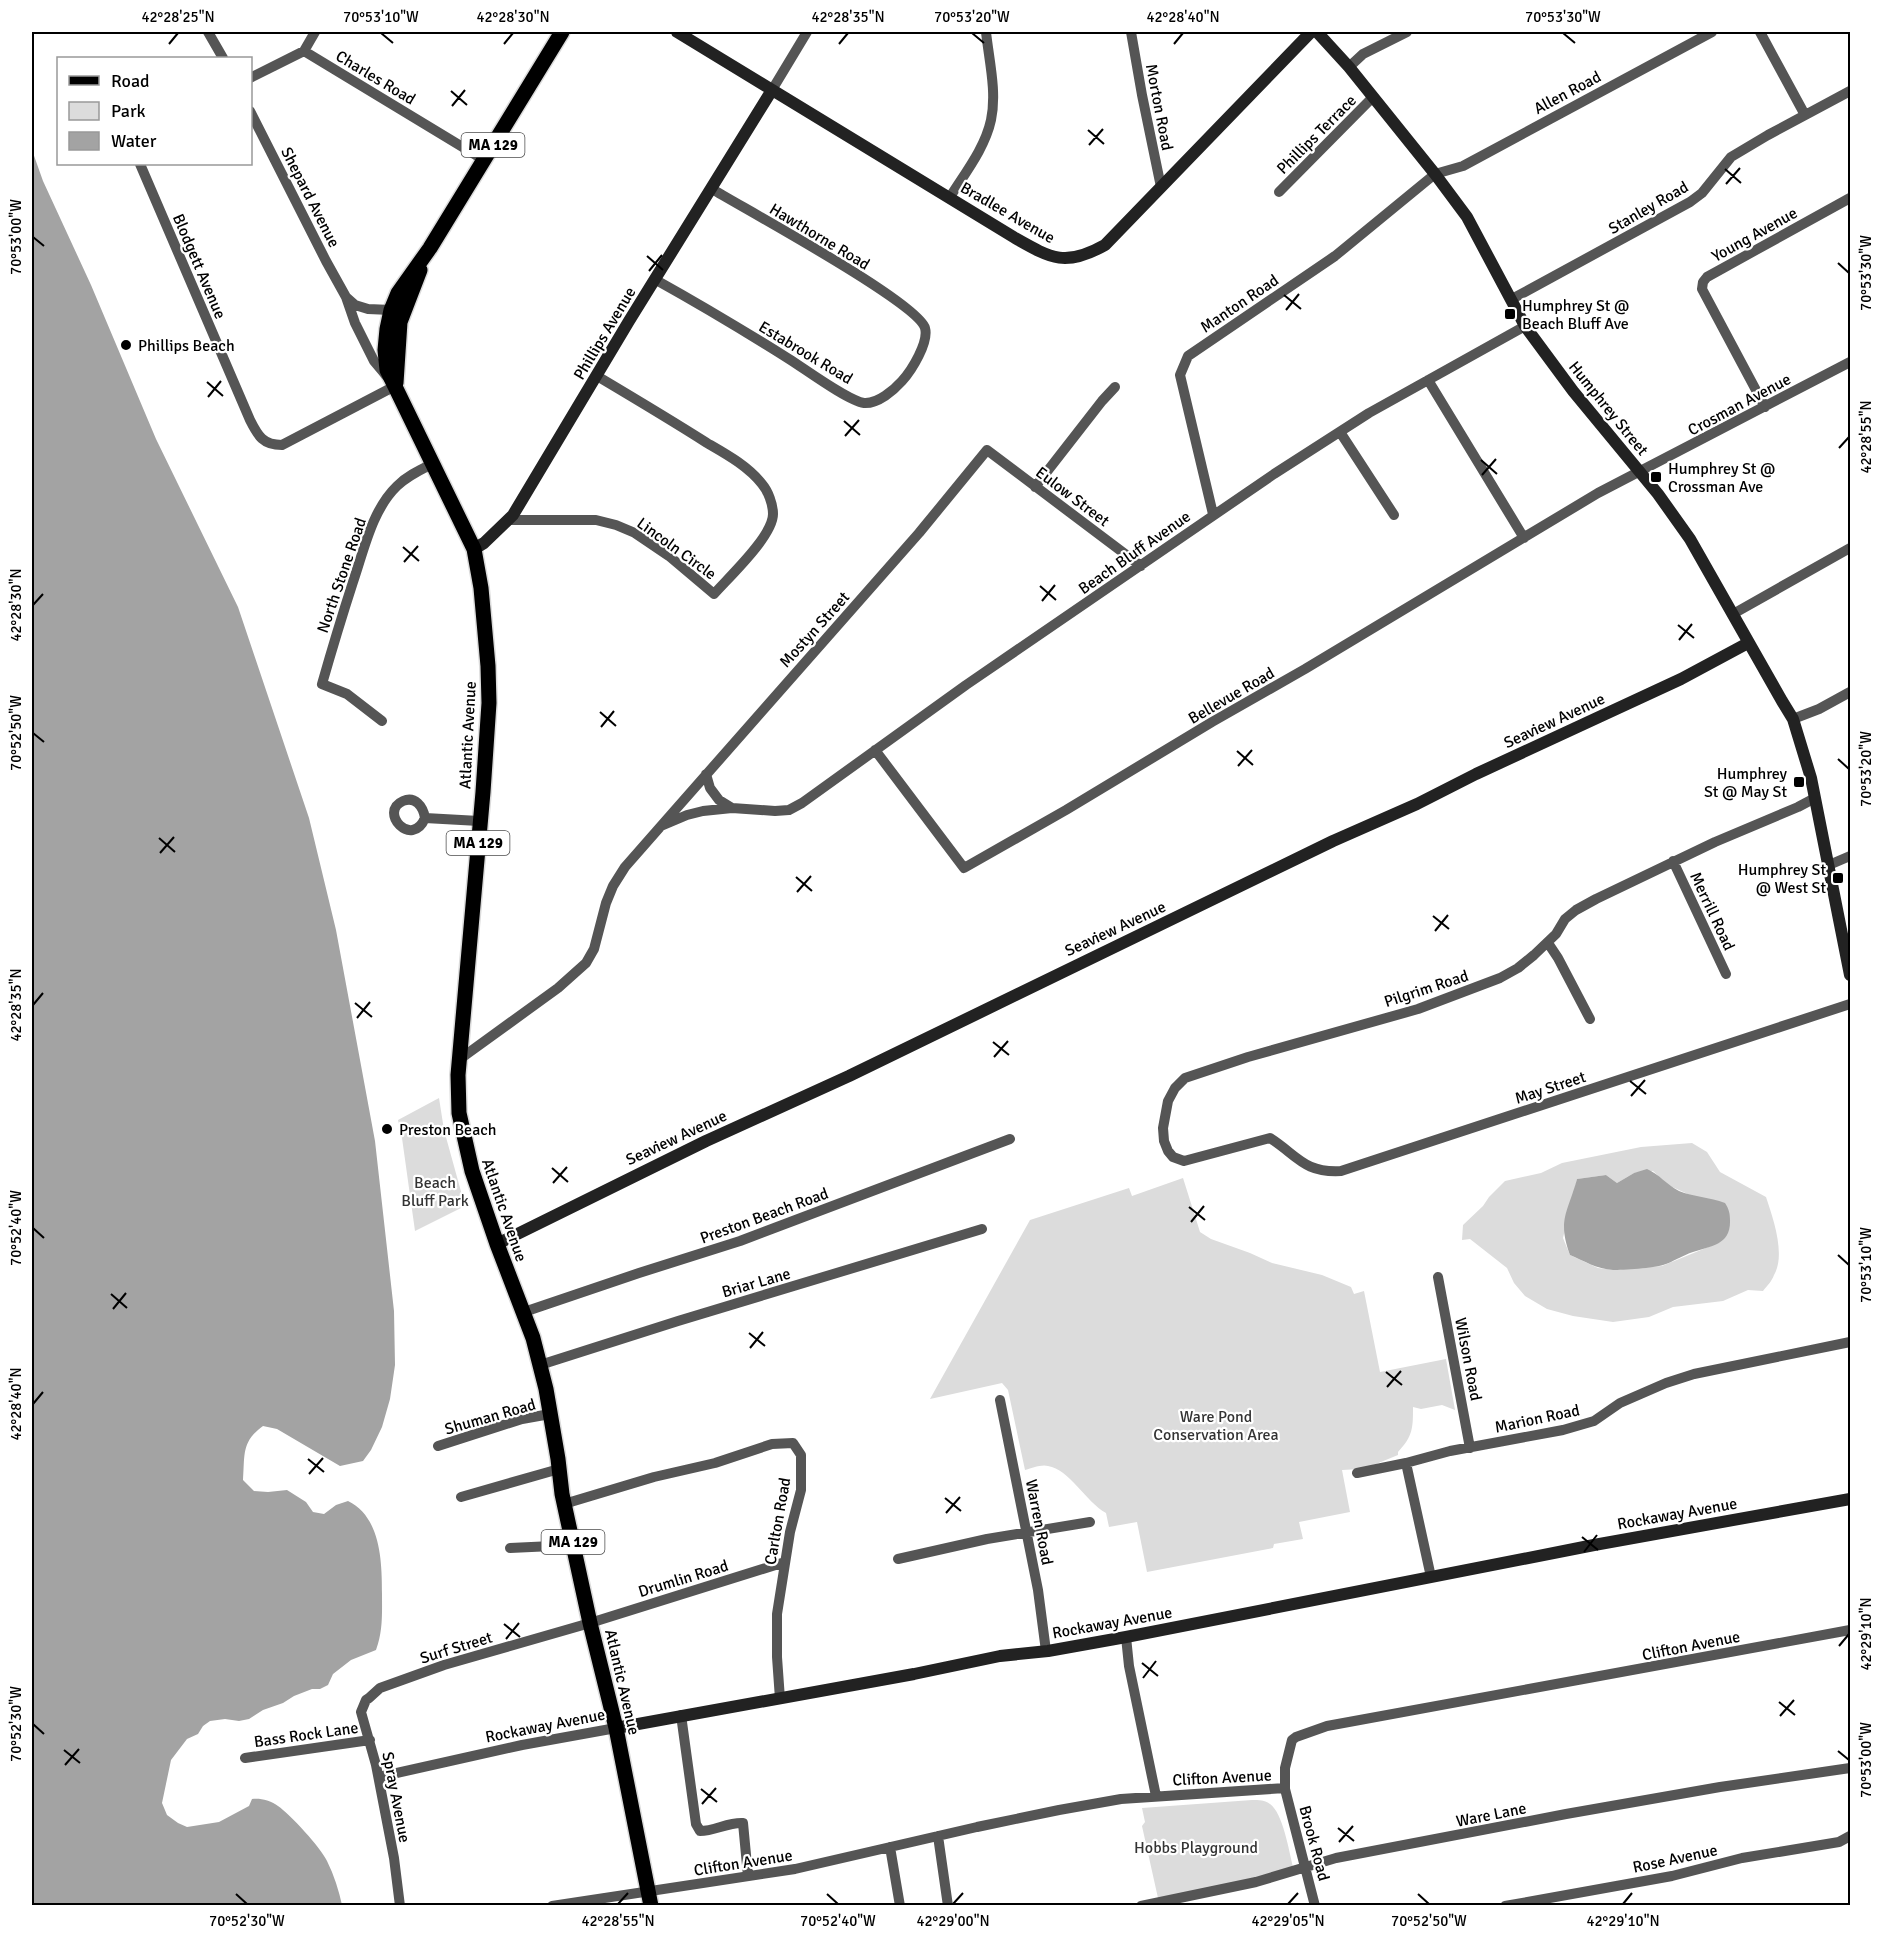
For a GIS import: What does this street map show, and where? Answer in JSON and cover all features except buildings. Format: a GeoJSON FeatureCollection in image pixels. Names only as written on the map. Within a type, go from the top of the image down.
{"type":"FeatureCollection","features":[{"type":"Feature","properties":{"kind":"main road","name":"Atlantic Avenue"},"geometry":{"type":"LineString","coordinates":[[562,32],[424,259],[406,280],[391,310],[385,350],[387,370],[474,549],[481,588],[488,695],[460,1059],[458,1101],[461,1126],[472,1171],[512,1285],[525,1312],[540,1365],[564,1504],[616,1728],[650,1899]]}},
{"type":"Feature","properties":{"kind":"main road","name":"Atlantic Avenue"},"geometry":{"type":"LineString","coordinates":[[395,386],[400,322],[424,259]]}},
{"type":"Feature","properties":{"kind":"street"},"geometry":{"type":"LineString","coordinates":[[208,32],[217,57]]}},
{"type":"Feature","properties":{"kind":"street"},"geometry":{"type":"LineString","coordinates":[[252,77],[304,51],[315,32]]}},
{"type":"Feature","properties":{"kind":"street","name":"Bradlee Avenue"},"geometry":{"type":"LineString","coordinates":[[677,32],[1015,238],[1047,255],[1073,259],[1105,244],[1311,32]]}},
{"type":"Feature","properties":{"kind":"street","name":"Phillips Avenue"},"geometry":{"type":"LineString","coordinates":[[474,549],[484,543],[513,515],[807,32]]}},
{"type":"Feature","properties":{"kind":"street"},"geometry":{"type":"LineString","coordinates":[[950,197],[980,148],[991,119],[993,100],[986,32]]}},
{"type":"Feature","properties":{"kind":"street","name":"Humphrey Street"},"geometry":{"type":"LineString","coordinates":[[1317,32],[1373,96],[1467,217],[1525,326],[1573,391],[1640,471],[1690,539],[1793,719],[1815,798],[1851,975]]}},
{"type":"Feature","properties":{"kind":"street"},"geometry":{"type":"LineString","coordinates":[[1349,67],[1363,54],[1407,32]]}},
{"type":"Feature","properties":{"kind":"street","name":"Allen Road"},"geometry":{"type":"LineString","coordinates":[[1435,174],[1463,166],[1712,32]]}},
{"type":"Feature","properties":{"kind":"street"},"geometry":{"type":"LineString","coordinates":[[1760,32],[1805,115]]}},
{"type":"Feature","properties":{"kind":"street","name":"Morton Road"},"geometry":{"type":"LineString","coordinates":[[1134,34],[1149,134],[1161,187]]}},
{"type":"Feature","properties":{"kind":"street","name":"Charles Road"},"geometry":{"type":"LineString","coordinates":[[304,51],[484,160]]}},
{"type":"Feature","properties":{"kind":"street","name":"Stanley Road"},"geometry":{"type":"LineString","coordinates":[[1512,299],[1690,202],[1702,193],[1731,157],[1851,91]]}},
{"type":"Feature","properties":{"kind":"street","name":"Phillips Terrace"},"geometry":{"type":"LineString","coordinates":[[1279,192],[1373,96]]}},
{"type":"Feature","properties":{"kind":"street","name":"Shepard Avenue"},"geometry":{"type":"LineString","coordinates":[[252,115],[346,297],[374,361],[395,386]]}},
{"type":"Feature","properties":{"kind":"street","name":"Blodgett Avenue"},"geometry":{"type":"LineString","coordinates":[[140,165],[258,437],[266,443],[282,445],[395,386]]}},
{"type":"Feature","properties":{"kind":"street","name":"Manton Road"},"geometry":{"type":"LineString","coordinates":[[1213,514],[1180,375],[1188,356],[1335,256],[1435,174]]}},
{"type":"Feature","properties":{"kind":"street","name":"Hawthorne Road"},"geometry":{"type":"LineString","coordinates":[[712,189],[826,255],[911,311]]}},
{"type":"Feature","properties":{"kind":"street","name":"Young Avenue"},"geometry":{"type":"LineString","coordinates":[[1766,407],[1702,289],[1703,282],[1707,277],[1851,198]]}},
{"type":"Feature","properties":{"kind":"street","name":"Estabrook Road"},"geometry":{"type":"LineString","coordinates":[[656,280],[842,393],[865,403],[883,398],[894,390],[910,372],[919,355],[925,328],[911,311]]}},
{"type":"Feature","properties":{"kind":"street"},"geometry":{"type":"LineString","coordinates":[[346,297],[368,309],[391,310]]}},
{"type":"Feature","properties":{"kind":"street","name":"Beach Bluff Avenue"},"geometry":{"type":"LineString","coordinates":[[460,1059],[558,988],[586,963],[594,949],[613,886],[625,867],[661,826],[703,811],[732,808],[789,810],[802,803],[966,685],[1213,514],[1340,432],[1525,326]]}},
{"type":"Feature","properties":{"kind":"street","name":"Crosman Avenue"},"geometry":{"type":"LineString","coordinates":[[1640,471],[1851,362]]}},
{"type":"Feature","properties":{"kind":"street","name":"Lincoln Circle"},"geometry":{"type":"LineString","coordinates":[[508,520],[596,519],[616,525],[635,533],[669,556],[714,594],[766,534],[773,514],[770,496],[753,474],[730,457],[597,376]]}},
{"type":"Feature","properties":{"kind":"street"},"geometry":{"type":"LineString","coordinates":[[1428,380],[1524,538]]}},
{"type":"Feature","properties":{"kind":"street"},"geometry":{"type":"LineString","coordinates":[[1035,488],[1115,387]]}},
{"type":"Feature","properties":{"kind":"street"},"geometry":{"type":"LineString","coordinates":[[1340,432],[1394,515]]}},
{"type":"Feature","properties":{"kind":"street","name":"Eulow Street"},"geometry":{"type":"LineString","coordinates":[[987,450],[1141,566]]}},
{"type":"Feature","properties":{"kind":"street","name":"Mostyn Street"},"geometry":{"type":"LineString","coordinates":[[661,826],[911,542],[987,450]]}},
{"type":"Feature","properties":{"kind":"street","name":"North Stone Road"},"geometry":{"type":"LineString","coordinates":[[382,721],[347,694],[322,684],[336,633],[374,520],[384,502],[397,486],[411,474],[432,464]]}},
{"type":"Feature","properties":{"kind":"street","name":"Bellevue Road"},"geometry":{"type":"LineString","coordinates":[[875,750],[964,868],[1305,669],[1598,493],[1640,471]]}},
{"type":"Feature","properties":{"kind":"street"},"geometry":{"type":"LineString","coordinates":[[1733,614],[1851,548]]}},
{"type":"Feature","properties":{"kind":"street","name":"Seaview Avenue"},"geometry":{"type":"LineString","coordinates":[[497,1244],[686,1150],[849,1076],[1333,841],[1417,804],[1476,774],[1681,679],[1748,643]]}},
{"type":"Feature","properties":{"kind":"street"},"geometry":{"type":"LineString","coordinates":[[1793,719],[1819,709],[1851,692]]}},
{"type":"Feature","properties":{"kind":"street"},"geometry":{"type":"LineString","coordinates":[[706,774],[710,788],[719,801],[732,808]]}},
{"type":"Feature","properties":{"kind":"street","name":"Pilgrim Road"},"geometry":{"type":"LineString","coordinates":[[1265,1138],[1244,1146],[1184,1161],[1173,1157],[1164,1142],[1162,1128],[1168,1101],[1185,1078],[1418,1009],[1500,978],[1518,968],[1548,943],[1565,919],[1576,910],[1673,861],[1815,798]]}},
{"type":"Feature","properties":{"kind":"street"},"geometry":{"type":"LineString","coordinates":[[425,818],[480,821]]}},
{"type":"Feature","properties":{"kind":"street"},"geometry":{"type":"LineString","coordinates":[[1829,866],[1851,856]]}},
{"type":"Feature","properties":{"kind":"street","name":"Merrill Road"},"geometry":{"type":"LineString","coordinates":[[1673,861],[1726,974]]}},
{"type":"Feature","properties":{"kind":"street"},"geometry":{"type":"LineString","coordinates":[[1548,943],[1590,1019]]}},
{"type":"Feature","properties":{"kind":"street","name":"May Street"},"geometry":{"type":"LineString","coordinates":[[1265,1138],[1274,1140],[1308,1166],[1325,1172],[1341,1171],[1851,1004]]}},
{"type":"Feature","properties":{"kind":"street","name":"Preston Beach Road"},"geometry":{"type":"LineString","coordinates":[[525,1312],[740,1241],[1010,1138]]}},
{"type":"Feature","properties":{"kind":"street","name":"Briar Lane"},"geometry":{"type":"LineString","coordinates":[[540,1365],[982,1229]]}},
{"type":"Feature","properties":{"kind":"street","name":"Wilson Road"},"geometry":{"type":"LineString","coordinates":[[1438,1277],[1470,1448]]}},
{"type":"Feature","properties":{"kind":"street","name":"Marion Road"},"geometry":{"type":"LineString","coordinates":[[1357,1473],[1450,1451],[1563,1430],[1594,1421],[1620,1403],[1648,1389],[1694,1374],[1851,1342]]}},
{"type":"Feature","properties":{"kind":"street","name":"Warren Road"},"geometry":{"type":"LineString","coordinates":[[1000,1400],[1038,1590],[1046,1651]]}},
{"type":"Feature","properties":{"kind":"street","name":"Shuman Road"},"geometry":{"type":"LineString","coordinates":[[438,1446],[522,1419],[550,1414]]}},
{"type":"Feature","properties":{"kind":"street","name":"Carlton Road"},"geometry":{"type":"LineString","coordinates":[[564,1504],[654,1477],[715,1463],[772,1444],[793,1443],[801,1455],[801,1490],[790,1532],[777,1614],[780,1699]]}},
{"type":"Feature","properties":{"kind":"street"},"geometry":{"type":"LineString","coordinates":[[1406,1463],[1431,1577]]}},
{"type":"Feature","properties":{"kind":"street"},"geometry":{"type":"LineString","coordinates":[[460,1497],[559,1469]]}},
{"type":"Feature","properties":{"kind":"street","name":"Rockaway Avenue"},"geometry":{"type":"LineString","coordinates":[[379,1777],[522,1745],[780,1699],[1000,1656],[1046,1651],[1126,1637],[1648,1535],[1851,1499]]}},
{"type":"Feature","properties":{"kind":"street"},"geometry":{"type":"LineString","coordinates":[[898,1559],[1026,1532],[1090,1522]]}},
{"type":"Feature","properties":{"kind":"street"},"geometry":{"type":"LineString","coordinates":[[510,1548],[574,1545]]}},
{"type":"Feature","properties":{"kind":"street","name":"Drumlin Road"},"geometry":{"type":"LineString","coordinates":[[590,1623],[785,1562]]}},
{"type":"Feature","properties":{"kind":"street","name":"Surf Street"},"geometry":{"type":"LineString","coordinates":[[369,1698],[380,1688],[413,1676],[590,1623]]}},
{"type":"Feature","properties":{"kind":"street","name":"Clifton Avenue"},"geometry":{"type":"LineString","coordinates":[[552,1905],[650,1899],[748,1876],[824,1863],[1059,1809],[1121,1799],[1286,1788],[1285,1768],[1292,1740],[1327,1726],[1851,1630]]}},
{"type":"Feature","properties":{"kind":"street"},"geometry":{"type":"LineString","coordinates":[[1126,1637],[1129,1666],[1156,1796]]}},
{"type":"Feature","properties":{"kind":"street","name":"Spray Avenue"},"geometry":{"type":"LineString","coordinates":[[369,1698],[362,1712],[379,1777],[400,1905]]}},
{"type":"Feature","properties":{"kind":"street"},"geometry":{"type":"LineString","coordinates":[[681,1715],[696,1824],[700,1831],[707,1831],[743,1823],[748,1876]]}},
{"type":"Feature","properties":{"kind":"street","name":"Bass Rock Lane"},"geometry":{"type":"LineString","coordinates":[[245,1758],[370,1740]]}},
{"type":"Feature","properties":{"kind":"street","name":"Ware Lane"},"geometry":{"type":"LineString","coordinates":[[1141,1905],[1256,1882],[1336,1858],[1719,1787],[1851,1768]]}},
{"type":"Feature","properties":{"kind":"street","name":"Brook Road"},"geometry":{"type":"LineString","coordinates":[[1286,1788],[1315,1905]]}},
{"type":"Feature","properties":{"kind":"street"},"geometry":{"type":"LineString","coordinates":[[938,1836],[948,1905]]}},
{"type":"Feature","properties":{"kind":"street","name":"Rose Avenue"},"geometry":{"type":"LineString","coordinates":[[1505,1905],[1672,1876],[1742,1858],[1839,1842],[1851,1836]]}},
{"type":"Feature","properties":{"kind":"street"},"geometry":{"type":"LineString","coordinates":[[890,1847],[900,1905]]}},
{"type":"Feature","properties":{"kind":"green space","name":"Beach Bluff Park"},"geometry":{"type":"Polygon","coordinates":[[[439,1098],[444,1130],[465,1206],[415,1231],[398,1120],[439,1098]]]}},
{"type":"Feature","properties":{"kind":"green space"},"geometry":{"type":"Polygon","coordinates":[[[1692,1143],[1707,1152],[1720,1172],[1766,1197],[1777,1236],[1779,1257],[1773,1277],[1763,1291],[1748,1290],[1723,1301],[1673,1307],[1649,1317],[1613,1322],[1573,1316],[1547,1309],[1525,1296],[1514,1283],[1507,1268],[1470,1239],[1462,1240],[1463,1225],[1505,1181],[1541,1173],[1562,1163],[1641,1147],[1692,1143]],[[1653,1171],[1634,1173],[1617,1183],[1606,1175],[1577,1179],[1563,1238],[1570,1255],[1598,1268],[1614,1270],[1662,1266],[1718,1243],[1692,1196],[1668,1185],[1653,1171]]]}},
{"type":"Feature","properties":{"kind":"green space","name":"Ware Pond Conservation Area"},"geometry":{"type":"Polygon","coordinates":[[[1183,1178],[1200,1232],[1211,1239],[1272,1263],[1322,1275],[1351,1287],[1354,1294],[1364,1291],[1380,1372],[1446,1359],[1455,1410],[1442,1405],[1421,1409],[1413,1407],[1411,1431],[1398,1455],[1360,1469],[1342,1470],[1350,1512],[1299,1522],[1303,1539],[1274,1544],[1273,1548],[1147,1572],[1137,1522],[1109,1527],[1106,1513],[1056,1468],[1036,1466],[1025,1470],[1008,1390],[1002,1383],[930,1399],[1030,1220],[1129,1188],[1132,1196],[1183,1178]]]}},
{"type":"Feature","properties":{"kind":"green space","name":"Hobbs Playground"},"geometry":{"type":"Polygon","coordinates":[[[1252,1800],[1270,1804],[1279,1815],[1293,1867],[1261,1877],[1158,1898],[1142,1826],[1145,1822],[1142,1808],[1252,1800]]]}},
{"type":"Feature","properties":{"kind":"water"},"geometry":{"type":"Polygon","coordinates":[[[32,150],[43,181],[91,285],[156,439],[238,607],[309,818],[336,930],[375,1141],[394,1311],[395,1365],[390,1399],[382,1427],[363,1461],[340,1466],[277,1429],[263,1426],[248,1444],[244,1456],[243,1480],[254,1491],[287,1490],[306,1502],[313,1512],[324,1514],[336,1505],[348,1501],[359,1508],[367,1518],[377,1541],[381,1568],[382,1615],[376,1650],[351,1660],[333,1674],[328,1685],[320,1689],[312,1689],[294,1696],[249,1719],[210,1721],[203,1726],[198,1734],[187,1739],[171,1760],[162,1803],[167,1815],[187,1827],[219,1822],[249,1806],[252,1799],[275,1804],[297,1823],[324,1855],[334,1877],[342,1905],[32,1905],[32,150]]]}},
{"type":"Feature","properties":{"kind":"water"},"geometry":{"type":"Polygon","coordinates":[[[1647,1169],[1679,1191],[1725,1203],[1730,1220],[1727,1235],[1723,1240],[1667,1264],[1646,1268],[1607,1269],[1570,1255],[1564,1224],[1577,1179],[1606,1175],[1617,1183],[1634,1173],[1647,1169]]]}},
{"type":"Feature","properties":{"kind":"place","name":"Humphrey St @ Beach Bluff Ave"},"geometry":{"type":"Point","coordinates":[1510,314]}},
{"type":"Feature","properties":{"kind":"place","name":"Phillips Beach"},"geometry":{"type":"Point","coordinates":[126,345]}},
{"type":"Feature","properties":{"kind":"place","name":"Humphrey St @ Crossman Ave"},"geometry":{"type":"Point","coordinates":[1656,477]}},
{"type":"Feature","properties":{"kind":"place","name":"Humphrey St @ May St"},"geometry":{"type":"Point","coordinates":[1799,782]}},
{"type":"Feature","properties":{"kind":"place","name":"Humphrey St @ West St"},"geometry":{"type":"Point","coordinates":[1838,878]}},
{"type":"Feature","properties":{"kind":"place","name":"Preston Beach"},"geometry":{"type":"Point","coordinates":[387,1129]}}]}
